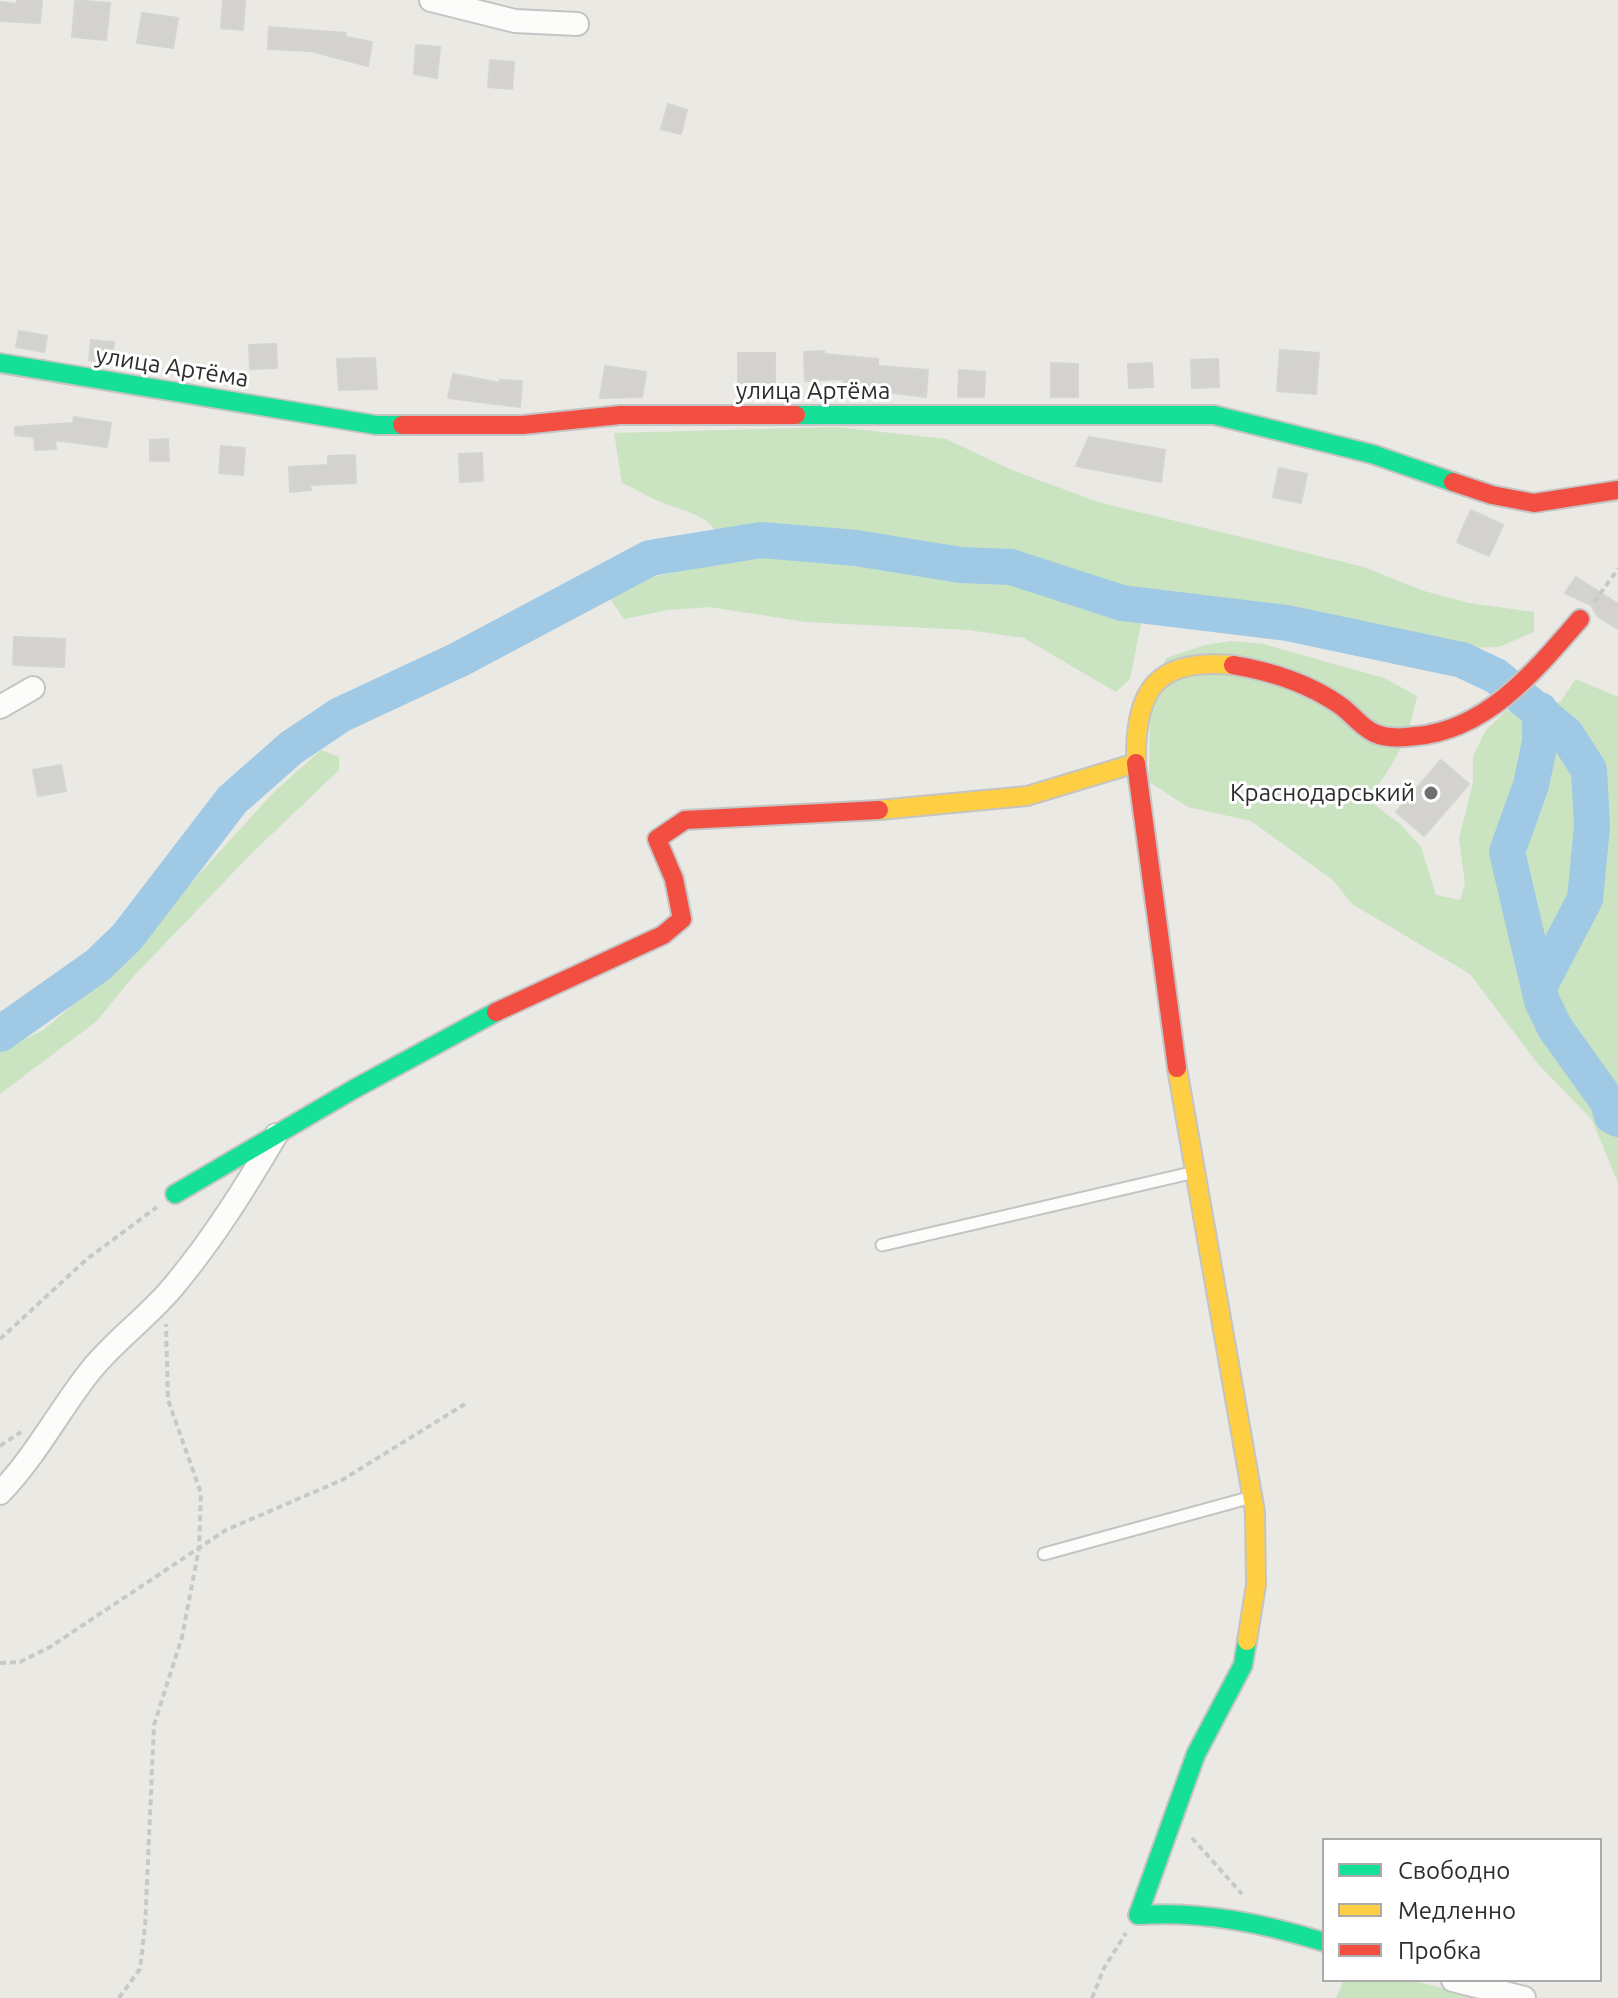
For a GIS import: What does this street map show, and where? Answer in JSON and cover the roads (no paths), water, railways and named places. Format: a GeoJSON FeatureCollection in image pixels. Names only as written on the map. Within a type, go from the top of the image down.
{"type":"FeatureCollection","features":[{"type":"Feature","properties":{"kind":"street"},"geometry":{"type":"LineString","coordinates":[[431,0],[515,21],[577,24]]}},
{"type":"Feature","properties":{"kind":"street","name":"улица Артёма"},"geometry":{"type":"LineString","coordinates":[[0,363],[376,425],[522,425],[620,415],[1214,415],[1372,454],[1492,495],[1534,503],[1618,490]]}},
{"type":"Feature","properties":{"kind":"street"},"geometry":{"type":"LineString","coordinates":[[1322,1941],[1280,1927],[1186,1911],[1138,1915],[1196,1754],[1243,1665],[1256,1585],[1252,1496],[1243,1427],[1195,1172],[1136,763],[1136,730],[1144,696],[1164,674],[1208,660],[1258,668],[1337,704],[1371,733],[1384,737],[1432,735],[1488,712],[1559,644],[1580,619]]}},
{"type":"Feature","properties":{"kind":"street"},"geometry":{"type":"LineString","coordinates":[[0,707],[33,688]]}},
{"type":"Feature","properties":{"kind":"street"},"geometry":{"type":"LineString","coordinates":[[175,1194],[277,1133],[521,1002],[663,935],[682,919],[674,879],[657,839],[685,820],[841,813],[1027,796],[1136,763]]}},
{"type":"Feature","properties":{"kind":"street"},"geometry":{"type":"LineString","coordinates":[[0,1493],[21,1471],[66,1400],[108,1348],[166,1294],[237,1201],[277,1133]]}},
{"type":"Feature","properties":{"kind":"street"},"geometry":{"type":"LineString","coordinates":[[1461,1982],[1524,1998]]}},
{"type":"Feature","properties":{"kind":"lane"},"geometry":{"type":"LineString","coordinates":[[882,1245],[1195,1172]]}},
{"type":"Feature","properties":{"kind":"lane"},"geometry":{"type":"LineString","coordinates":[[1044,1554],[1252,1496]]}},
{"type":"Feature","properties":{"kind":"waterway"},"geometry":{"type":"LineString","coordinates":[[0,1034],[98,965],[127,937],[232,800],[291,748],[340,715],[458,660],[650,558],[761,540],[856,548],[961,565],[1011,567],[1122,603],[1287,623],[1462,660],[1496,676],[1566,734],[1589,770],[1592,826],[1585,899],[1539,987]]}},
{"type":"Feature","properties":{"kind":"waterway"},"geometry":{"type":"LineString","coordinates":[[1540,710],[1540,742],[1531,785],[1507,852],[1542,1001],[1555,1028],[1608,1102],[1612,1116],[1618,1119]]}},
{"type":"Feature","properties":{"kind":"place","name":"Краснодарський"},"geometry":{"type":"Point","coordinates":[1431,793]}}]}
